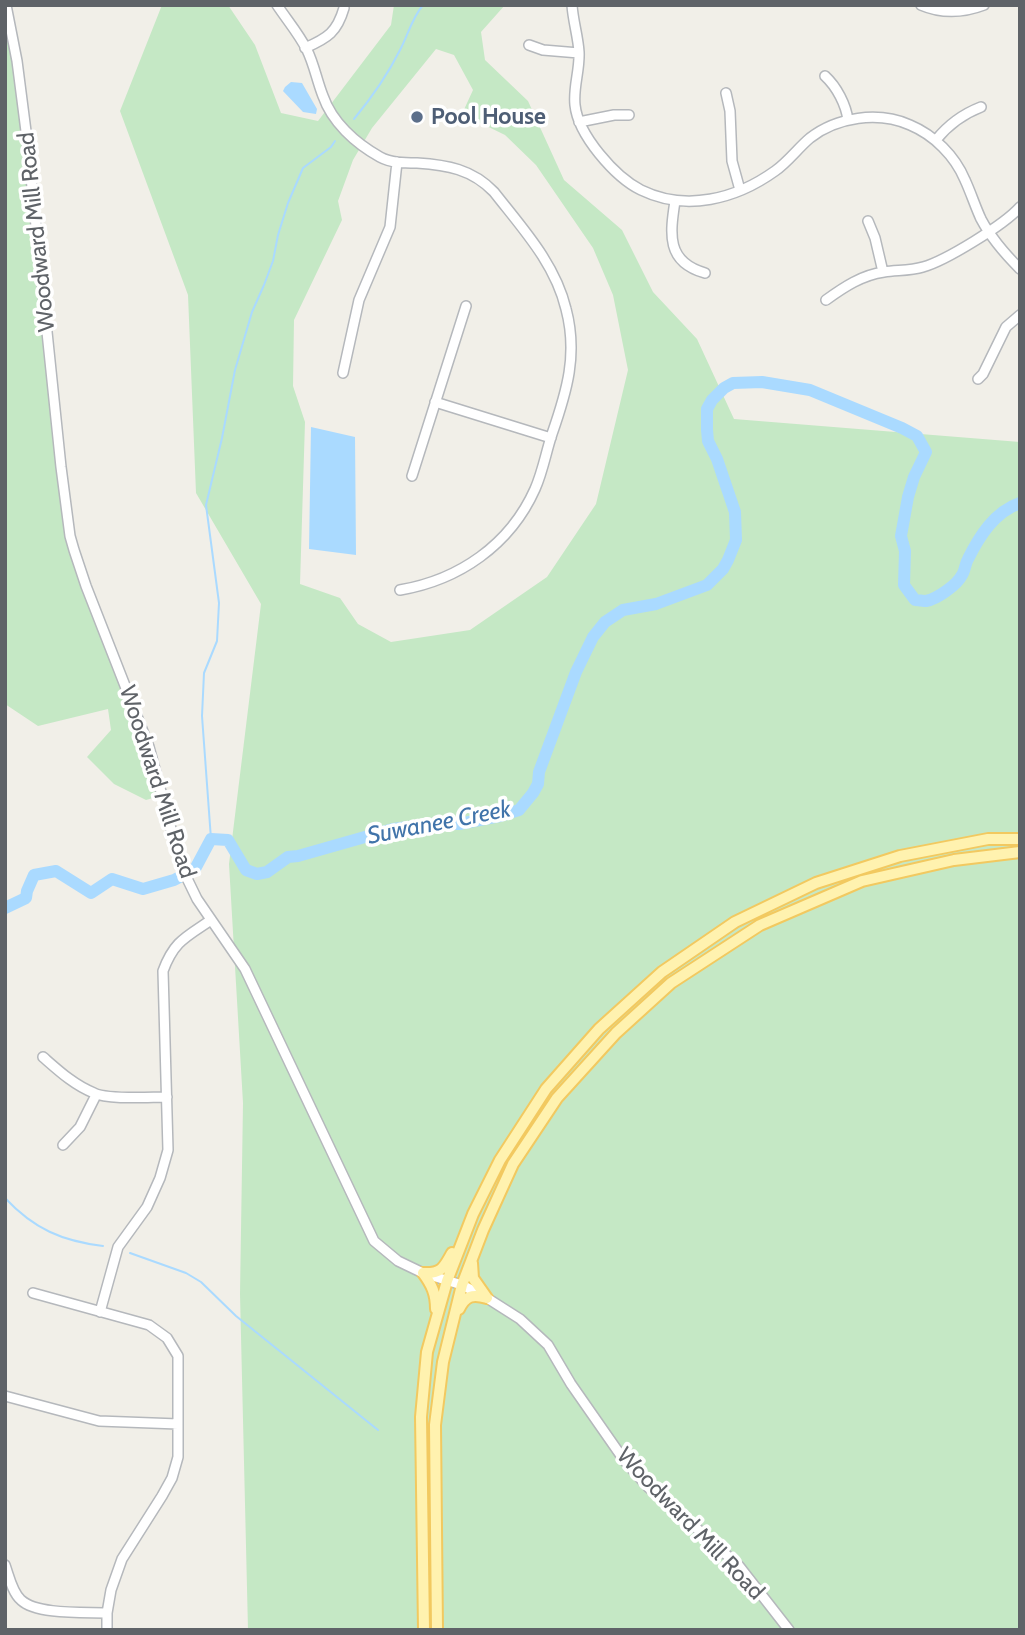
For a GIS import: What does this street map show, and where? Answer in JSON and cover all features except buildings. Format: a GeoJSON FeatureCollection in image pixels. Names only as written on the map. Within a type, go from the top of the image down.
{"type":"FeatureCollection","features":[{"type":"Feature","properties":{"kind":"main road"},"geometry":{"type":"LineString","coordinates":[[423,1273],[433,1273],[447,1264],[500,1160],[546,1089],[598,1029],[662,972],[736,922],[816,883],[900,856],[988,839],[1020,839]]}},
{"type":"Feature","properties":{"kind":"main road"},"geometry":{"type":"LineString","coordinates":[[437,1630],[435,1425],[443,1362],[462,1285],[473,1256],[513,1164],[557,1098],[616,1033],[671,983],[760,925],[862,881],[954,860],[1020,852]]}},
{"type":"Feature","properties":{"kind":"main road"},"geometry":{"type":"LineString","coordinates":[[424,1630],[421,1418],[427,1352],[447,1281],[474,1214]]}},
{"type":"Feature","properties":{"kind":"main road"},"geometry":{"type":"LineString","coordinates":[[473,1256],[473,1278],[487,1298]]}},
{"type":"Feature","properties":{"kind":"main road"},"geometry":{"type":"LineString","coordinates":[[423,1273],[436,1298],[435,1324]]}},
{"type":"Feature","properties":{"kind":"main road"},"geometry":{"type":"LineString","coordinates":[[452,1324],[463,1301],[476,1295],[487,1298]]}},
{"type":"Feature","properties":{"kind":"street","name":"Woodward Mill Road"},"geometry":{"type":"LineString","coordinates":[[6,5],[17,61],[27,139],[70,536],[86,586],[149,747],[181,866],[193,891],[245,969],[374,1241],[398,1261],[423,1273],[462,1285],[487,1298],[520,1319],[548,1345],[571,1384],[624,1460],[649,1488],[739,1566],[789,1630]]}},
{"type":"Feature","properties":{"kind":"street"},"geometry":{"type":"LineString","coordinates":[[277,5],[305,48],[334,119],[377,155],[397,162],[451,166],[479,178],[494,192],[539,250],[551,269],[567,311],[571,348],[566,390],[531,498],[519,518],[496,545],[477,560],[435,582],[400,590]]}},
{"type":"Feature","properties":{"kind":"street"},"geometry":{"type":"LineString","coordinates":[[572,5],[579,53],[575,97],[579,122],[607,162],[624,179],[650,194],[675,201],[708,201],[740,190],[776,171],[822,130],[848,120],[879,118],[899,121],[936,141],[952,158],[988,231],[1020,269]]}},
{"type":"Feature","properties":{"kind":"street"},"geometry":{"type":"LineString","coordinates":[[921,5],[950,12],[984,5]]}},
{"type":"Feature","properties":{"kind":"street"},"geometry":{"type":"LineString","coordinates":[[305,48],[332,33],[344,8]]}},
{"type":"Feature","properties":{"kind":"street"},"geometry":{"type":"LineString","coordinates":[[529,45],[543,50],[579,53]]}},
{"type":"Feature","properties":{"kind":"street"},"geometry":{"type":"LineString","coordinates":[[825,76],[835,88],[848,120]]}},
{"type":"Feature","properties":{"kind":"street"},"geometry":{"type":"LineString","coordinates":[[726,93],[730,111],[732,161],[740,190]]}},
{"type":"Feature","properties":{"kind":"street"},"geometry":{"type":"LineString","coordinates":[[936,141],[963,116],[981,107]]}},
{"type":"Feature","properties":{"kind":"street"},"geometry":{"type":"LineString","coordinates":[[579,122],[629,115]]}},
{"type":"Feature","properties":{"kind":"street"},"geometry":{"type":"LineString","coordinates":[[343,373],[359,300],[390,227],[397,162]]}},
{"type":"Feature","properties":{"kind":"street"},"geometry":{"type":"LineString","coordinates":[[675,201],[671,233],[673,247],[685,264],[705,273]]}},
{"type":"Feature","properties":{"kind":"street"},"geometry":{"type":"LineString","coordinates":[[826,300],[853,282],[883,272],[930,265],[1010,217],[1020,207]]}},
{"type":"Feature","properties":{"kind":"street"},"geometry":{"type":"LineString","coordinates":[[869,221],[883,272]]}},
{"type":"Feature","properties":{"kind":"street"},"geometry":{"type":"LineString","coordinates":[[412,476],[466,306]]}},
{"type":"Feature","properties":{"kind":"street"},"geometry":{"type":"LineString","coordinates":[[978,379],[984,374],[1006,327],[1020,315]]}},
{"type":"Feature","properties":{"kind":"street"},"geometry":{"type":"LineString","coordinates":[[435,402],[551,438]]}},
{"type":"Feature","properties":{"kind":"street"},"geometry":{"type":"LineString","coordinates":[[100,1312],[118,1247],[148,1207],[168,1150],[163,971],[169,955],[180,941],[211,920]]}},
{"type":"Feature","properties":{"kind":"street"},"geometry":{"type":"LineString","coordinates":[[43,1057],[69,1079],[96,1095],[167,1097]]}},
{"type":"Feature","properties":{"kind":"street"},"geometry":{"type":"LineString","coordinates":[[63,1145],[80,1127],[96,1095]]}},
{"type":"Feature","properties":{"kind":"street"},"geometry":{"type":"LineString","coordinates":[[33,1293],[149,1325],[166,1338],[178,1356],[178,1457],[172,1478],[121,1559],[111,1590],[107,1630]]}},
{"type":"Feature","properties":{"kind":"street"},"geometry":{"type":"LineString","coordinates":[[5,1396],[99,1421],[178,1424]]}},
{"type":"Feature","properties":{"kind":"street"},"geometry":{"type":"LineString","coordinates":[[5,1565],[20,1600],[38,1610],[107,1613]]}},
{"type":"Feature","properties":{"kind":"green space"},"geometry":{"type":"Polygon","coordinates":[[[162,5],[228,5],[255,45],[281,113],[318,121],[391,25],[394,5],[505,5],[481,32],[485,60],[528,101],[564,180],[622,230],[653,292],[697,339],[734,419],[1020,442],[1020,1630],[248,1630],[240,1294],[243,1103],[229,864],[261,604],[196,493],[188,295],[120,111],[162,5]],[[436,49],[372,128],[353,160],[338,201],[342,220],[294,320],[293,386],[305,422],[300,584],[340,598],[358,624],[391,642],[470,630],[547,577],[596,504],[628,370],[613,295],[593,248],[536,165],[505,135],[462,114],[473,90],[454,55],[436,49]]]}},
{"type":"Feature","properties":{"kind":"green space"},"geometry":{"type":"Polygon","coordinates":[[[5,17],[18,93],[65,527],[148,753],[160,796],[146,800],[114,784],[87,757],[111,730],[108,709],[38,726],[5,704],[5,17]]]}},
{"type":"Feature","properties":{"kind":"water"},"geometry":{"type":"Polygon","coordinates":[[[291,82],[302,83],[317,109],[316,114],[303,112],[283,91],[291,82]]]}},
{"type":"Feature","properties":{"kind":"water"},"geometry":{"type":"Polygon","coordinates":[[[311,427],[355,437],[356,555],[309,549],[311,427]]]}},
{"type":"Feature","properties":{"kind":"waterway"},"geometry":{"type":"LineString","coordinates":[[354,119],[390,69],[423,5]]}},
{"type":"Feature","properties":{"kind":"waterway"},"geometry":{"type":"LineString","coordinates":[[211,839],[202,716],[204,673],[217,641],[219,603],[206,505],[235,370],[252,312],[273,261],[288,203],[303,168],[335,141]]}},
{"type":"Feature","properties":{"kind":"waterway","name":"Suwanee Creek"},"geometry":{"type":"LineString","coordinates":[[5,908],[26,898],[34,875],[56,871],[91,893],[112,879],[143,889],[174,880],[195,869],[211,839],[228,840],[246,870],[257,874],[267,872],[288,857],[393,829],[459,824],[519,810],[538,784],[539,772],[576,672],[593,637],[605,622],[623,610],[656,604],[707,585],[728,560],[736,540],[735,512],[708,441],[707,409],[712,400],[733,383],[762,382],[810,390],[917,436],[926,452],[908,497],[901,536],[905,551],[904,585],[915,600],[930,600],[956,583],[988,526],[1002,512],[1020,503]]}},
{"type":"Feature","properties":{"kind":"waterway"},"geometry":{"type":"LineString","coordinates":[[5,1198],[27,1218],[50,1232],[74,1241],[103,1246]]}},
{"type":"Feature","properties":{"kind":"waterway"},"geometry":{"type":"LineString","coordinates":[[130,1253],[186,1273],[201,1282],[236,1316],[378,1430]]}},
{"type":"Feature","properties":{"kind":"place","name":"Pool House"},"geometry":{"type":"Point","coordinates":[417,117]}}]}
